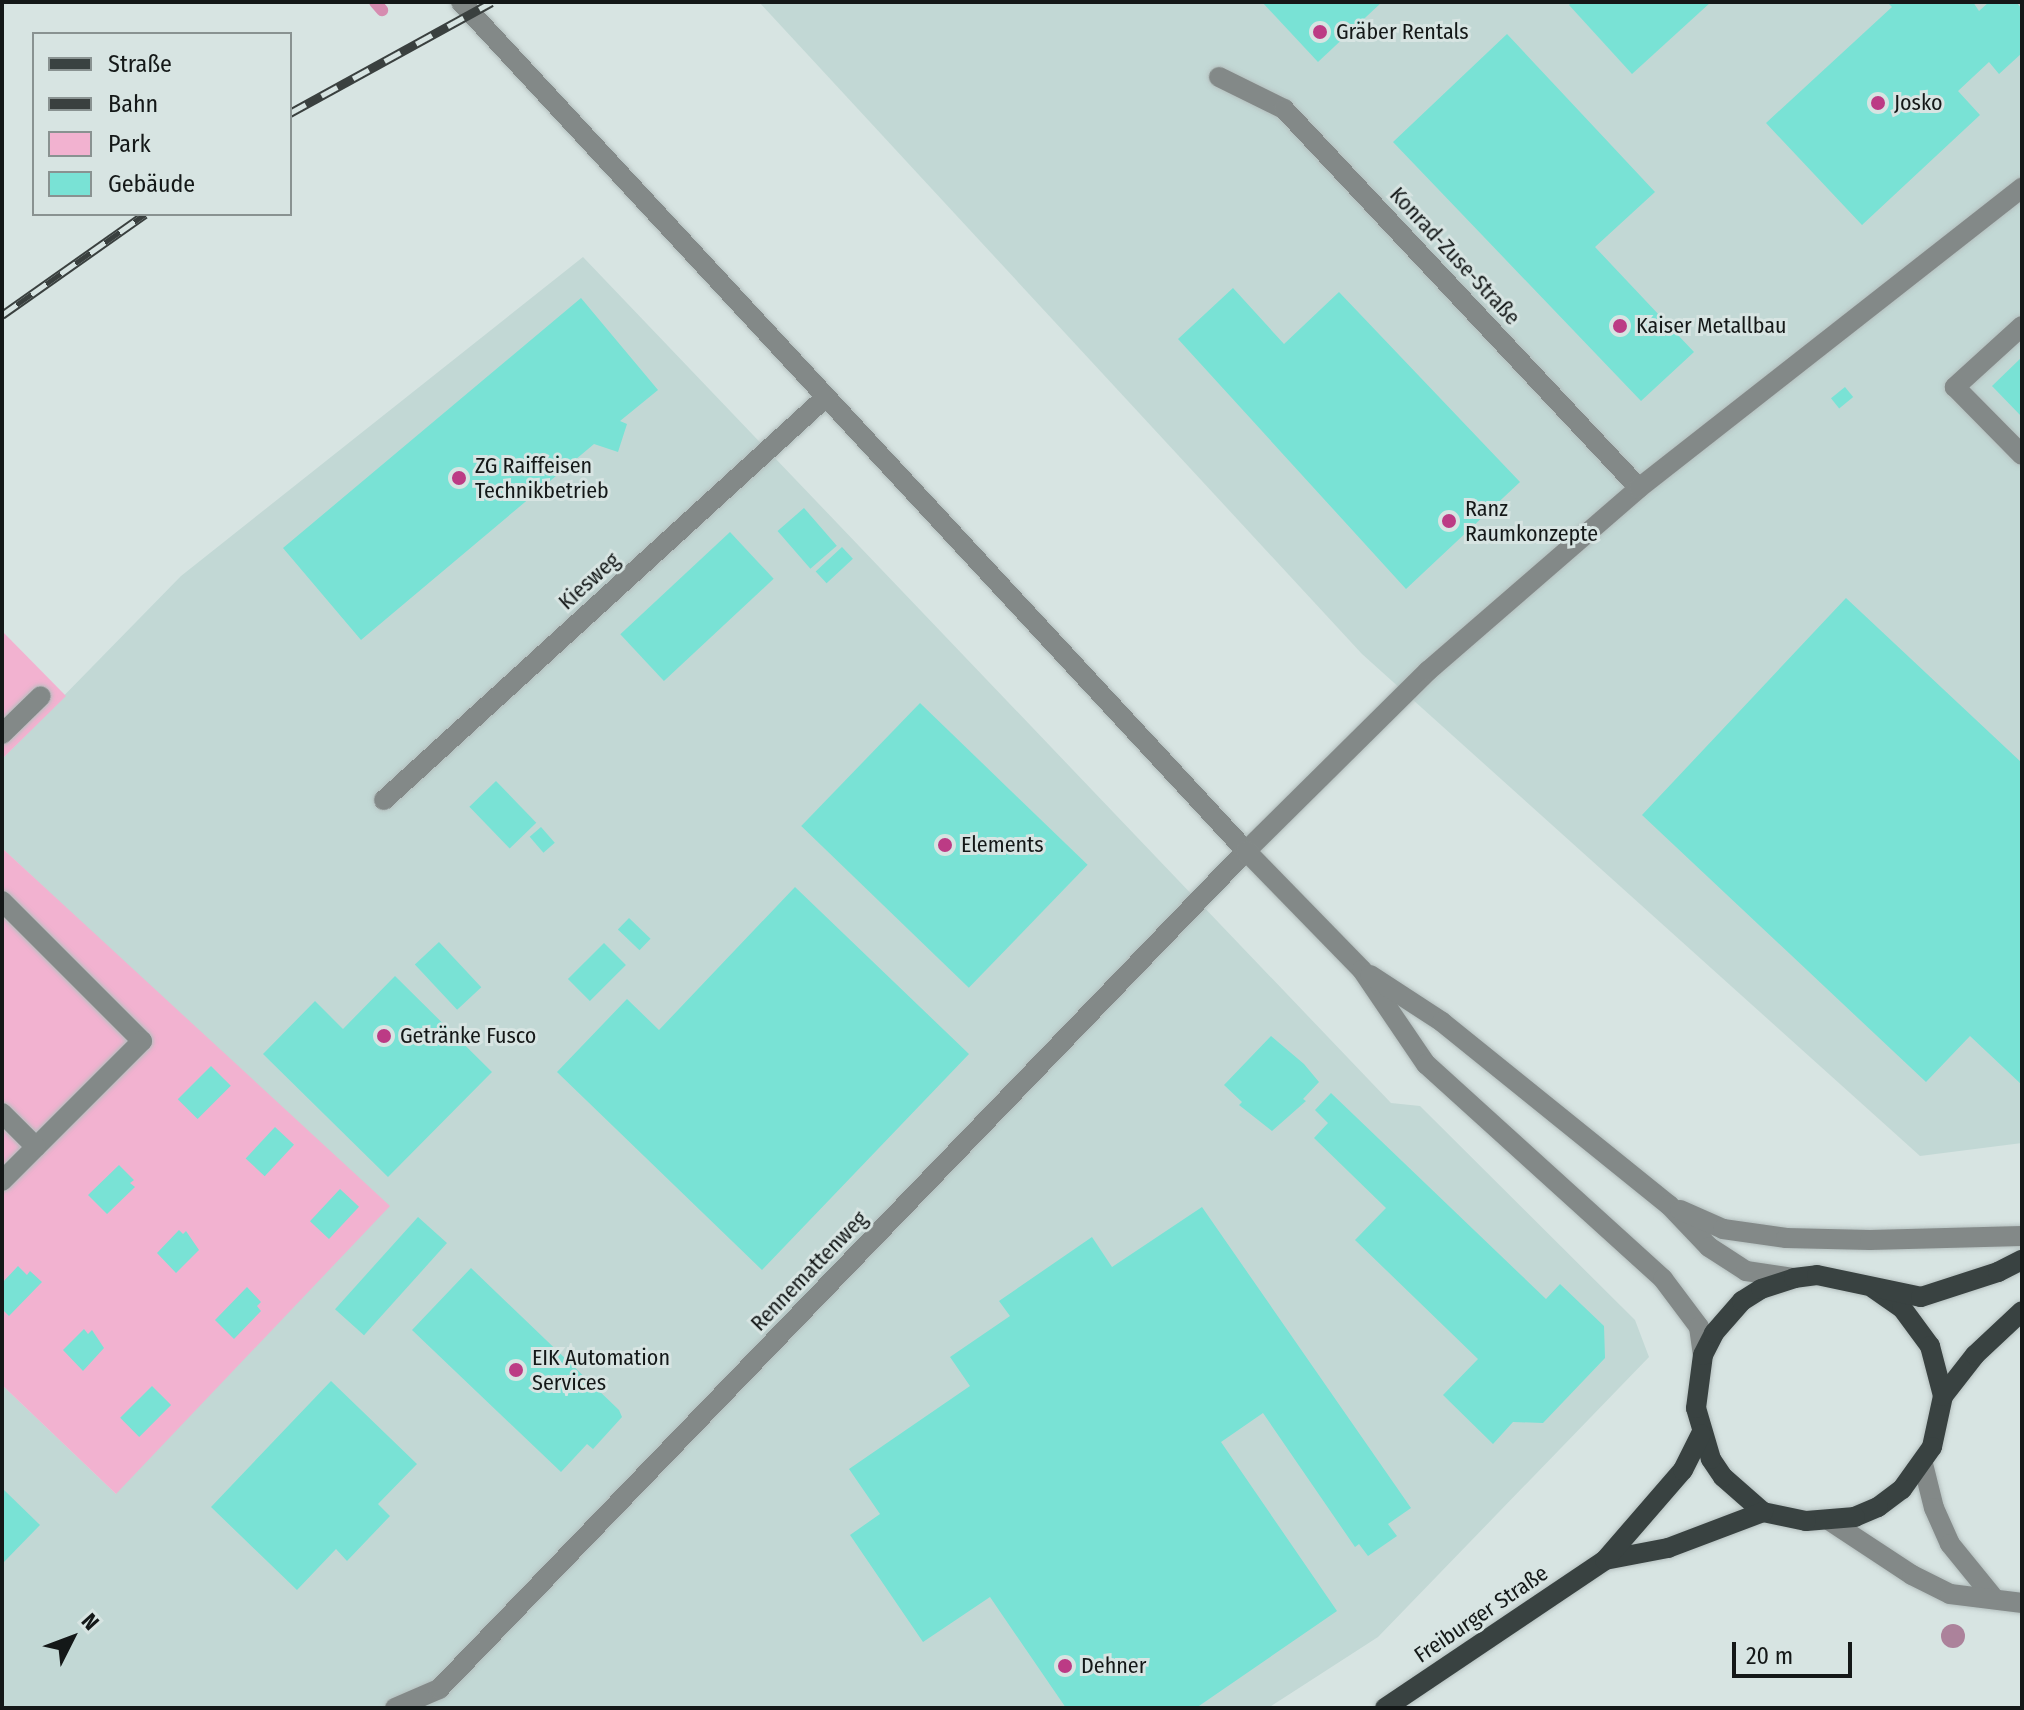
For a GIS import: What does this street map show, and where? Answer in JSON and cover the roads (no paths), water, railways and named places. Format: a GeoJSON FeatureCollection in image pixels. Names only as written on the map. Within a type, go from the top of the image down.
{"type":"FeatureCollection","features":[{"type":"Feature","properties":{"kind":"main road"},"geometry":{"type":"LineString","coordinates":[[1873,1288],[1902,1308],[1920,1330],[1938,1368],[1943,1396],[1938,1431],[1923,1464],[1902,1489],[1878,1507],[1855,1517],[1806,1521],[1763,1512],[1723,1477],[1711,1459],[1701,1434],[1696,1408],[1703,1355],[1714,1333],[1742,1301],[1761,1289],[1794,1278],[1817,1275],[1845,1278],[1873,1288],[1921,1297],[1998,1272],[2022,1260]]}},
{"type":"Feature","properties":{"kind":"main road"},"geometry":{"type":"LineString","coordinates":[[1943,1396],[1975,1355],[2022,1311]]}},
{"type":"Feature","properties":{"kind":"main road","name":"Freiburger Straße"},"geometry":{"type":"LineString","coordinates":[[1385,1708],[1605,1560],[1683,1470],[1701,1434]]}},
{"type":"Feature","properties":{"kind":"main road","name":"Freiburger Straße"},"geometry":{"type":"LineString","coordinates":[[1605,1560],[1668,1548],[1763,1512]]}},
{"type":"Feature","properties":{"kind":"street"},"geometry":{"type":"LineString","coordinates":[[461,2],[1246,851],[1362,970],[1426,1064],[1663,1279],[1699,1327],[1703,1355]]}},
{"type":"Feature","properties":{"kind":"street","name":"Konrad-Zuse-Straße"},"geometry":{"type":"LineString","coordinates":[[1219,77],[1284,109],[1639,488]]}},
{"type":"Feature","properties":{"kind":"street"},"geometry":{"type":"LineString","coordinates":[[1246,851],[1428,671],[1639,488],[2022,188]]}},
{"type":"Feature","properties":{"kind":"street"},"geometry":{"type":"LineString","coordinates":[[2022,326],[1955,387],[2022,455]]}},
{"type":"Feature","properties":{"kind":"street","name":"Kiesweg"},"geometry":{"type":"LineString","coordinates":[[384,800],[826,397]]}},
{"type":"Feature","properties":{"kind":"street"},"geometry":{"type":"LineString","coordinates":[[2,734],[41,696]]}},
{"type":"Feature","properties":{"kind":"street","name":"Rennemattenweg"},"geometry":{"type":"LineString","coordinates":[[395,1708],[439,1689],[1246,851]]}},
{"type":"Feature","properties":{"kind":"street"},"geometry":{"type":"LineString","coordinates":[[2,901],[142,1041],[2,1181]]}},
{"type":"Feature","properties":{"kind":"street"},"geometry":{"type":"LineString","coordinates":[[1362,970],[1442,1022],[1669,1205],[1709,1247],[1746,1271],[1794,1278]]}},
{"type":"Feature","properties":{"kind":"street"},"geometry":{"type":"LineString","coordinates":[[2,1113],[36,1147]]}},
{"type":"Feature","properties":{"kind":"street"},"geometry":{"type":"LineString","coordinates":[[1669,1205],[1723,1229],[1786,1238],[2022,1236]]}},
{"type":"Feature","properties":{"kind":"street"},"geometry":{"type":"LineString","coordinates":[[1923,1464],[1934,1508],[1950,1544],[1993,1597]]}},
{"type":"Feature","properties":{"kind":"street"},"geometry":{"type":"LineString","coordinates":[[1830,1521],[1912,1575],[1950,1594],[2022,1603]]}},
{"type":"Feature","properties":{"kind":"waterway"},"geometry":{"type":"LineString","coordinates":[[375,2],[382,10]]}},
{"type":"Feature","properties":{"kind":"railway"},"geometry":{"type":"LineString","coordinates":[[292,112],[492,2]]}},
{"type":"Feature","properties":{"kind":"railway"},"geometry":{"type":"LineString","coordinates":[[2,315],[142,216]]}},
{"type":"Feature","properties":{"kind":"place","name":"Gräber Rentals"},"geometry":{"type":"Point","coordinates":[1320,32]}},
{"type":"Feature","properties":{"kind":"place","name":"Josko"},"geometry":{"type":"Point","coordinates":[1878,103]}},
{"type":"Feature","properties":{"kind":"place","name":"Kaiser Metallbau"},"geometry":{"type":"Point","coordinates":[1620,326]}},
{"type":"Feature","properties":{"kind":"place","name":"ZG Raiffeisen Technikbetrieb"},"geometry":{"type":"Point","coordinates":[459,478]}},
{"type":"Feature","properties":{"kind":"place","name":"Ranz Raumkonzepte"},"geometry":{"type":"Point","coordinates":[1449,521]}},
{"type":"Feature","properties":{"kind":"place","name":"Elements"},"geometry":{"type":"Point","coordinates":[945,845]}},
{"type":"Feature","properties":{"kind":"place","name":"Getränke Fusco"},"geometry":{"type":"Point","coordinates":[384,1036]}},
{"type":"Feature","properties":{"kind":"place","name":"EIK Automation Services"},"geometry":{"type":"Point","coordinates":[516,1370]}},
{"type":"Feature","properties":{"kind":"place","name":"Dehner"},"geometry":{"type":"Point","coordinates":[1065,1666]}}]}
